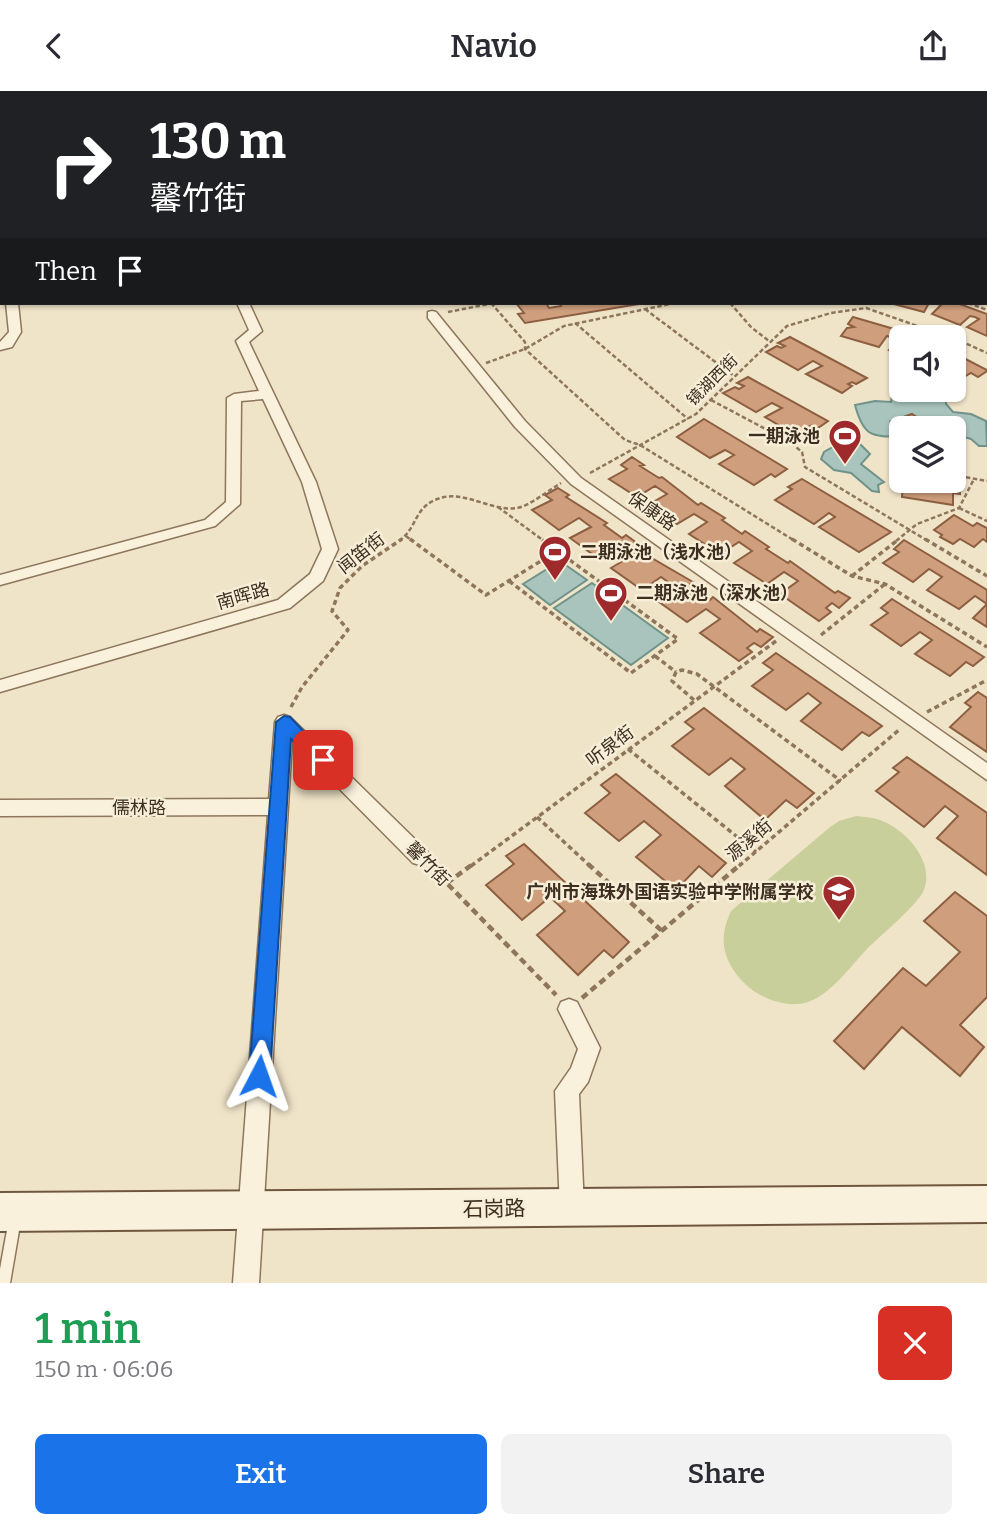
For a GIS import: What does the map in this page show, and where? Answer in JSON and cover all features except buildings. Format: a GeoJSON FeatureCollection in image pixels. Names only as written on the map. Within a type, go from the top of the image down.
{"type":"FeatureCollection","features":[{"type":"Feature","properties":{"kind":"street"},"geometry":{"type":"LineString","coordinates":[[0,346],[7,344],[15,333],[12,305]]}},
{"type":"Feature","properties":{"kind":"street","name":"南晖路"},"geometry":{"type":"LineString","coordinates":[[0,686],[284,604],[317,577],[330,549],[309,482],[242,341],[256,331],[244,305]]}},
{"type":"Feature","properties":{"kind":"street","name":"保康路"},"geometry":{"type":"LineString","coordinates":[[432,315],[520,424],[574,479],[987,772]]}},
{"type":"Feature","properties":{"kind":"street"},"geometry":{"type":"LineString","coordinates":[[0,580],[210,523],[233,504],[234,398],[267,394]]}},
{"type":"Feature","properties":{"kind":"street"},"geometry":{"type":"LineString","coordinates":[[246,1283],[284,722]]}},
{"type":"Feature","properties":{"kind":"street","name":"馨竹街"},"geometry":{"type":"LineString","coordinates":[[284,722],[420,857]]}},
{"type":"Feature","properties":{"kind":"street","name":"儒林路"},"geometry":{"type":"LineString","coordinates":[[0,808],[278,807]]}},
{"type":"Feature","properties":{"kind":"street"},"geometry":{"type":"LineString","coordinates":[[569,1009],[589,1048],[580,1074],[567,1091],[572,1208]]}},
{"type":"Feature","properties":{"kind":"street","name":"石岗路"},"geometry":{"type":"LineString","coordinates":[[8,1212],[987,1204]]}},
{"type":"Feature","properties":{"kind":"lane"},"geometry":{"type":"LineString","coordinates":[[5,1283],[8,1212]]}},
{"type":"Feature","properties":{"kind":"path"},"geometry":{"type":"LineString","coordinates":[[432,315],[483,305]]}},
{"type":"Feature","properties":{"kind":"path"},"geometry":{"type":"LineString","coordinates":[[495,305],[525,342],[525,349],[625,440],[640,445],[852,576],[885,584],[987,647]]}},
{"type":"Feature","properties":{"kind":"path"},"geometry":{"type":"LineString","coordinates":[[473,367],[525,349],[564,326],[665,305]]}},
{"type":"Feature","properties":{"kind":"path"},"geometry":{"type":"LineString","coordinates":[[732,305],[751,327],[769,341]]}},
{"type":"Feature","properties":{"kind":"path","name":"镜湖西街"},"geometry":{"type":"LineString","coordinates":[[574,479],[688,419],[787,325],[831,313],[866,308],[915,325]]}},
{"type":"Feature","properties":{"kind":"path"},"geometry":{"type":"LineString","coordinates":[[645,309],[734,376]]}},
{"type":"Feature","properties":{"kind":"path"},"geometry":{"type":"LineString","coordinates":[[575,323],[688,419]]}},
{"type":"Feature","properties":{"kind":"path"},"geometry":{"type":"LineString","coordinates":[[966,344],[987,353]]}},
{"type":"Feature","properties":{"kind":"path"},"geometry":{"type":"LineString","coordinates":[[711,400],[790,442],[801,450],[806,459],[805,467],[987,576]]}},
{"type":"Feature","properties":{"kind":"path"},"geometry":{"type":"LineString","coordinates":[[966,477],[987,481]]}},
{"type":"Feature","properties":{"kind":"path","name":"闻笛街"},"geometry":{"type":"LineString","coordinates":[[284,722],[302,687],[348,630],[332,611],[340,588],[362,566],[410,534],[418,513],[445,497],[511,508],[523,506],[574,479]]}},
{"type":"Feature","properties":{"kind":"path"},"geometry":{"type":"LineString","coordinates":[[852,576],[917,524],[959,508],[974,479]]}},
{"type":"Feature","properties":{"kind":"path"},"geometry":{"type":"LineString","coordinates":[[497,506],[678,639],[631,673],[509,581]]}},
{"type":"Feature","properties":{"kind":"path"},"geometry":{"type":"LineString","coordinates":[[959,508],[987,521]]}},
{"type":"Feature","properties":{"kind":"path"},"geometry":{"type":"LineString","coordinates":[[406,536],[486,595],[557,551]]}},
{"type":"Feature","properties":{"kind":"path"},"geometry":{"type":"LineString","coordinates":[[808,645],[885,584]]}},
{"type":"Feature","properties":{"kind":"path","name":"听泉街"},"geometry":{"type":"LineString","coordinates":[[447,883],[789,631]]}},
{"type":"Feature","properties":{"kind":"path"},"geometry":{"type":"LineString","coordinates":[[654,656],[676,671],[693,672],[841,781]]}},
{"type":"Feature","properties":{"kind":"path"},"geometry":{"type":"LineString","coordinates":[[676,671],[673,681],[694,700]]}},
{"type":"Feature","properties":{"kind":"path","name":"源溪街"},"geometry":{"type":"LineString","coordinates":[[569,1009],[913,718],[987,680]]}},
{"type":"Feature","properties":{"kind":"path"},"geometry":{"type":"LineString","coordinates":[[628,749],[756,852]]}},
{"type":"Feature","properties":{"kind":"path"},"geometry":{"type":"LineString","coordinates":[[537,817],[662,931]]}},
{"type":"Feature","properties":{"kind":"path","name":"馨竹街"},"geometry":{"type":"LineString","coordinates":[[420,857],[569,1009]]}},
{"type":"Feature","properties":{"kind":"green space"},"geometry":{"type":"Polygon","coordinates":[[[856,816],[887,823],[915,847],[926,869],[923,892],[825,993],[798,1004],[779,1002],[759,994],[737,975],[725,952],[725,928],[731,911],[830,827],[856,816]]]}},
{"type":"Feature","properties":{"kind":"water"},"geometry":{"type":"Polygon","coordinates":[[[875,401],[946,402],[953,412],[971,414],[986,421],[987,446],[979,446],[966,438],[966,416],[889,416],[889,436],[870,433],[861,423],[855,405],[875,401]]]}},
{"type":"Feature","properties":{"kind":"water","name":"一期泳池"},"geometry":{"type":"Polygon","coordinates":[[[845,440],[861,445],[870,454],[861,464],[884,482],[878,485],[879,492],[872,491],[851,473],[834,470],[821,459],[824,452],[845,440]]]}},
{"type":"Feature","properties":{"kind":"water","name":"二期泳池（浅水池）"},"geometry":{"type":"Polygon","coordinates":[[[560,561],[587,580],[550,605],[523,584],[560,561]]]}},
{"type":"Feature","properties":{"kind":"water","name":"二期泳池（深水池）"},"geometry":{"type":"Polygon","coordinates":[[[592,583],[668,638],[631,665],[554,608],[592,583]]]}},
{"type":"Feature","properties":{"kind":"place","name":"一期泳池"},"geometry":{"type":"Point","coordinates":[845,466]}},
{"type":"Feature","properties":{"kind":"place","name":"二期泳池（浅水池）"},"geometry":{"type":"Point","coordinates":[555,582]}},
{"type":"Feature","properties":{"kind":"place","name":"二期泳池（深水池）"},"geometry":{"type":"Point","coordinates":[611,623]}},
{"type":"Feature","properties":{"kind":"place","name":"广州市海珠外国语实验中学附属学校"},"geometry":{"type":"Point","coordinates":[839,922]}},
{"type":"Feature","properties":{"kind":"route"},"geometry":{"type":"LineString","coordinates":[[259,1076],[284,722],[323,760]]}}]}
